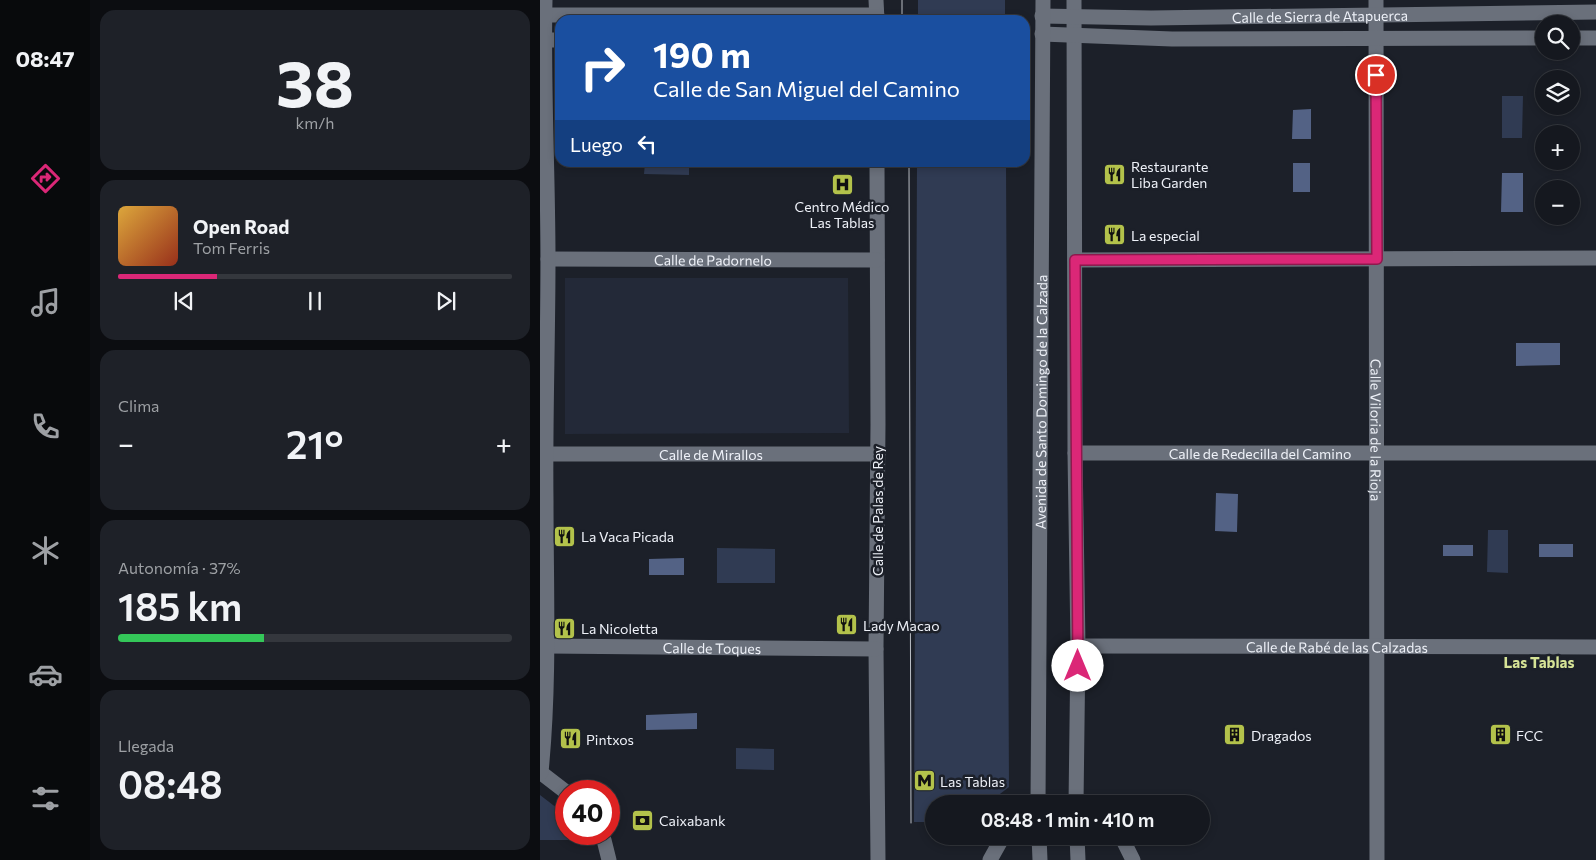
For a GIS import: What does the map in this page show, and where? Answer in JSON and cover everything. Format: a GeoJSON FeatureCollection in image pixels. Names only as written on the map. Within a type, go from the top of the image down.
{"type":"FeatureCollection","features":[{"type":"Feature","properties":{"kind":"street","name":"Avenida de Santo Domingo de la Calzada"},"geometry":{"type":"LineString","coordinates":[[1038,795],[1043,0]]}},
{"type":"Feature","properties":{"kind":"street"},"geometry":{"type":"LineString","coordinates":[[1074,0],[1075,453],[1078,646],[1076,795]]}},
{"type":"Feature","properties":{"kind":"street","name":"Calle de Sierra de Atapuerca"},"geometry":{"type":"LineString","coordinates":[[1042,16],[1151,18],[1376,7],[1596,12]]}},
{"type":"Feature","properties":{"kind":"street","name":"Calle Viloria de la Rioja"},"geometry":{"type":"LineString","coordinates":[[1376,7],[1377,860]]}},
{"type":"Feature","properties":{"kind":"street"},"geometry":{"type":"LineString","coordinates":[[555,783],[541,772],[546,730],[547,646],[545,454],[548,259],[542,40],[543,10],[877,12]]}},
{"type":"Feature","properties":{"kind":"street","name":"Calle de Sierra de Atapuerca"},"geometry":{"type":"LineString","coordinates":[[1042,34],[1172,38],[1535,38]]}},
{"type":"Feature","properties":{"kind":"street"},"geometry":{"type":"LineString","coordinates":[[1580,38],[1596,38]]}},
{"type":"Feature","properties":{"kind":"street"},"geometry":{"type":"LineString","coordinates":[[542,40],[555,40]]}},
{"type":"Feature","properties":{"kind":"street","name":"Calle de Palas de Rey"},"geometry":{"type":"LineString","coordinates":[[877,167],[878,454],[876,648],[878,860]]}},
{"type":"Feature","properties":{"kind":"street"},"geometry":{"type":"LineString","coordinates":[[1075,260],[1596,258]]}},
{"type":"Feature","properties":{"kind":"street","name":"Calle de Padornelo"},"geometry":{"type":"LineString","coordinates":[[548,259],[877,260]]}},
{"type":"Feature","properties":{"kind":"street","name":"Calle de Redecilla del Camino"},"geometry":{"type":"LineString","coordinates":[[1075,453],[1596,453]]}},
{"type":"Feature","properties":{"kind":"street","name":"Calle de Mirallos"},"geometry":{"type":"LineString","coordinates":[[545,454],[878,454]]}},
{"type":"Feature","properties":{"kind":"street","name":"Calle de Toques"},"geometry":{"type":"LineString","coordinates":[[547,646],[876,648]]}},
{"type":"Feature","properties":{"kind":"street","name":"Calle de Rabé de las Calzadas"},"geometry":{"type":"LineString","coordinates":[[1078,646],[1596,647]]}},
{"type":"Feature","properties":{"kind":"street"},"geometry":{"type":"LineString","coordinates":[[605,845],[608,860]]}},
{"type":"Feature","properties":{"kind":"street"},"geometry":{"type":"LineString","coordinates":[[990,860],[998,845]]}},
{"type":"Feature","properties":{"kind":"street"},"geometry":{"type":"LineString","coordinates":[[1039,845],[1040,860]]}},
{"type":"Feature","properties":{"kind":"street"},"geometry":{"type":"LineString","coordinates":[[1077,845],[1078,860]]}},
{"type":"Feature","properties":{"kind":"street"},"geometry":{"type":"LineString","coordinates":[[1126,845],[1133,860],[1138,860]]}},
{"type":"Feature","properties":{"kind":"shaded area"},"geometry":{"type":"Polygon","coordinates":[[[918,0],[1005,0],[1005,15],[918,15],[918,0]]]}},
{"type":"Feature","properties":{"kind":"shaded area"},"geometry":{"type":"Polygon","coordinates":[[[1502,96],[1523,96],[1522,138],[1502,138],[1502,96]]]}},
{"type":"Feature","properties":{"kind":"shaded area"},"geometry":{"type":"Polygon","coordinates":[[[1311,109],[1311,139],[1292,139],[1293,110],[1311,109]]]}},
{"type":"Feature","properties":{"kind":"shaded area"},"geometry":{"type":"Polygon","coordinates":[[[1293,163],[1310,163],[1310,192],[1293,192],[1293,163]]]}},
{"type":"Feature","properties":{"kind":"shaded area"},"geometry":{"type":"Polygon","coordinates":[[[645,167],[689,167],[689,175],[644,174],[645,167]]]}},
{"type":"Feature","properties":{"kind":"shaded area"},"geometry":{"type":"Polygon","coordinates":[[[917,167],[1006,167],[1009,787],[999,795],[925,795],[925,822],[914,822],[917,167]]]}},
{"type":"Feature","properties":{"kind":"shaded area"},"geometry":{"type":"Polygon","coordinates":[[[1502,173],[1523,173],[1523,212],[1501,212],[1502,173]]]}},
{"type":"Feature","properties":{"kind":"shaded area"},"geometry":{"type":"Polygon","coordinates":[[[565,278],[848,278],[849,433],[565,434],[565,278]]]}},
{"type":"Feature","properties":{"kind":"shaded area"},"geometry":{"type":"Polygon","coordinates":[[[1516,343],[1560,343],[1560,365],[1516,366],[1516,343]]]}},
{"type":"Feature","properties":{"kind":"shaded area"},"geometry":{"type":"Polygon","coordinates":[[[1216,493],[1238,494],[1237,532],[1215,531],[1216,493]]]}},
{"type":"Feature","properties":{"kind":"shaded area"},"geometry":{"type":"Polygon","coordinates":[[[1488,530],[1508,530],[1508,573],[1487,572],[1488,530]]]}},
{"type":"Feature","properties":{"kind":"shaded area"},"geometry":{"type":"Polygon","coordinates":[[[1539,544],[1573,544],[1573,557],[1539,557],[1539,544]]]}},
{"type":"Feature","properties":{"kind":"shaded area"},"geometry":{"type":"Polygon","coordinates":[[[1443,545],[1473,545],[1473,556],[1443,556],[1443,545]]]}},
{"type":"Feature","properties":{"kind":"shaded area"},"geometry":{"type":"Polygon","coordinates":[[[717,548],[775,549],[775,583],[717,583],[717,548]]]}},
{"type":"Feature","properties":{"kind":"shaded area"},"geometry":{"type":"Polygon","coordinates":[[[684,558],[684,575],[649,575],[649,559],[684,558]]]}},
{"type":"Feature","properties":{"kind":"shaded area"},"geometry":{"type":"Polygon","coordinates":[[[697,713],[697,729],[646,730],[646,715],[697,713]]]}},
{"type":"Feature","properties":{"kind":"shaded area"},"geometry":{"type":"Polygon","coordinates":[[[736,748],[774,749],[774,770],[736,769],[736,748]]]}},
{"type":"Feature","properties":{"kind":"shaded area"},"geometry":{"type":"Polygon","coordinates":[[[540,795],[555,807],[555,840],[540,840],[540,795]]]}},
{"type":"Feature","properties":{"kind":"tram line"},"geometry":{"type":"LineString","coordinates":[[902,0],[902,15]]}},
{"type":"Feature","properties":{"kind":"tram line"},"geometry":{"type":"LineString","coordinates":[[909,167],[911,823]]}},
{"type":"Feature","properties":{"kind":"place","name":"Restaurante Liba Garden"},"geometry":{"type":"Point","coordinates":[1115,174]}},
{"type":"Feature","properties":{"kind":"place","name":"Centro Médico Las Tablas"},"geometry":{"type":"Point","coordinates":[842,184]}},
{"type":"Feature","properties":{"kind":"place","name":"La especial"},"geometry":{"type":"Point","coordinates":[1115,235]}},
{"type":"Feature","properties":{"kind":"place","name":"La Vaca Picada"},"geometry":{"type":"Point","coordinates":[565,536]}},
{"type":"Feature","properties":{"kind":"place","name":"Lady Macao"},"geometry":{"type":"Point","coordinates":[847,625]}},
{"type":"Feature","properties":{"kind":"place","name":"La Nicoletta"},"geometry":{"type":"Point","coordinates":[565,628]}},
{"type":"Feature","properties":{"kind":"place","name":"Dragados"},"geometry":{"type":"Point","coordinates":[1235,735]}},
{"type":"Feature","properties":{"kind":"place","name":"FCC"},"geometry":{"type":"Point","coordinates":[1500,735]}},
{"type":"Feature","properties":{"kind":"place","name":"Pintxos"},"geometry":{"type":"Point","coordinates":[570,739]}},
{"type":"Feature","properties":{"kind":"place","name":"Las Tablas"},"geometry":{"type":"Point","coordinates":[924,781]}},
{"type":"Feature","properties":{"kind":"place","name":"Caixabank"},"geometry":{"type":"Point","coordinates":[643,820]}},
{"type":"Feature","properties":{"kind":"district","name":"Las Tablas"},"geometry":{"type":"Point","coordinates":[1539,662]}},
{"type":"Feature","properties":{"kind":"route"},"geometry":{"type":"LineString","coordinates":[[1078,666],[1075,260],[1377,259],[1376,75]]}}]}
